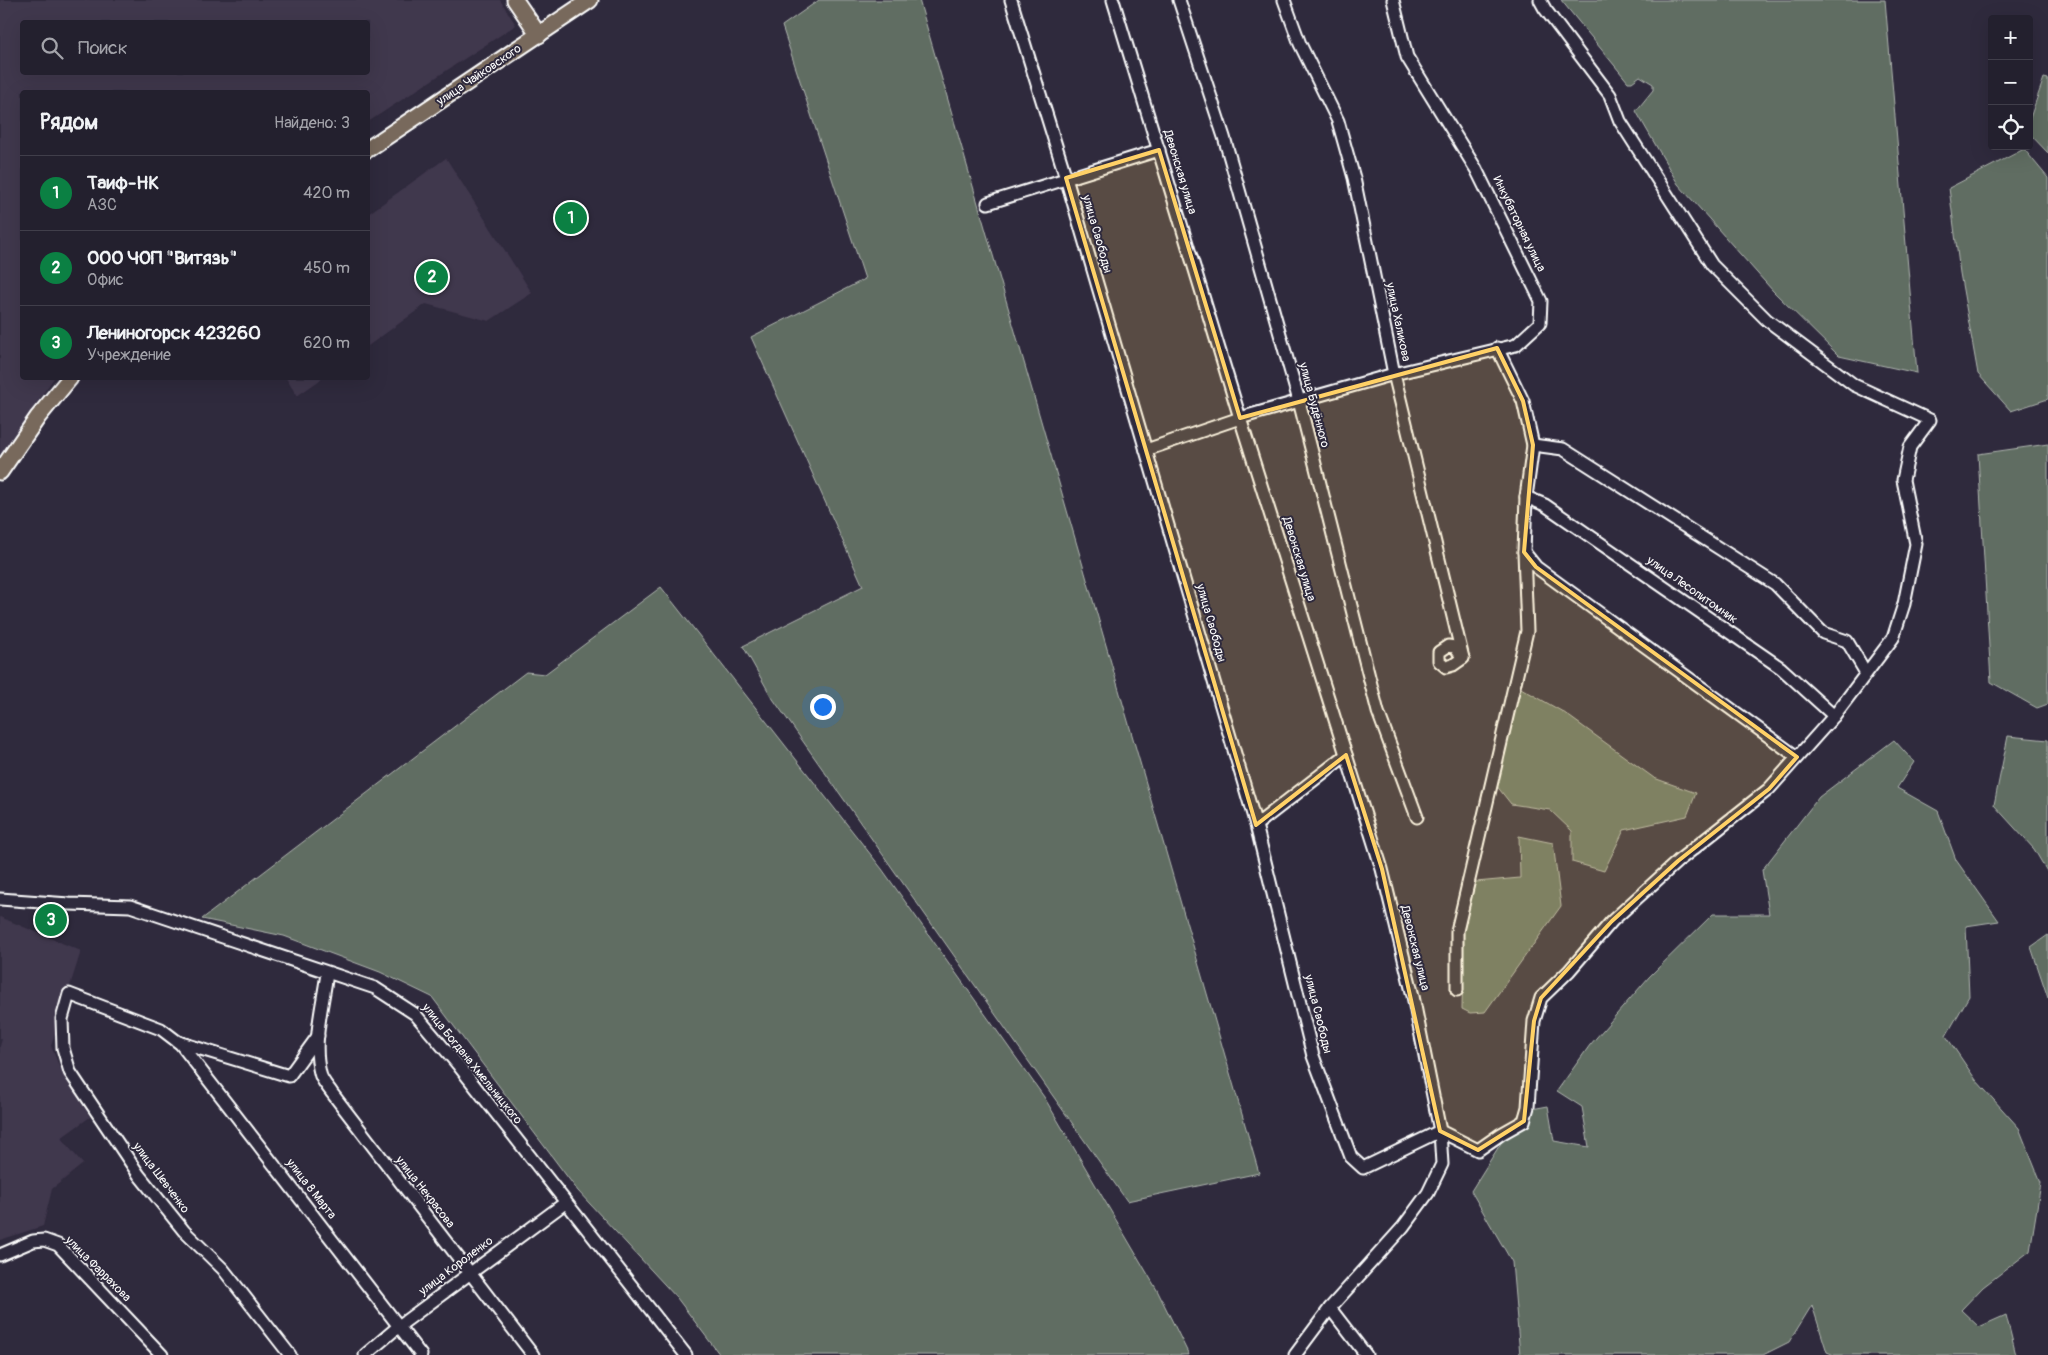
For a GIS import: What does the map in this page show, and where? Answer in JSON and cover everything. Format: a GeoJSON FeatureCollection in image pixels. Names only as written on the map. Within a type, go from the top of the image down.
{"type":"FeatureCollection","features":[{"type":"Feature","properties":{"kind":"main road"},"geometry":{"type":"LineString","coordinates":[[515,0],[539,35]]}},
{"type":"Feature","properties":{"kind":"main road","name":"улица Чайковского"},"geometry":{"type":"LineString","coordinates":[[370,148],[590,0]]}},
{"type":"Feature","properties":{"kind":"main road"},"geometry":{"type":"LineString","coordinates":[[0,472],[38,417],[68,380]]}},
{"type":"Feature","properties":{"kind":"street","name":"улица Свободы"},"geometry":{"type":"LineString","coordinates":[[1011,0],[1066,178],[1256,825],[1313,1056],[1351,1157],[1363,1168],[1440,1131]]}},
{"type":"Feature","properties":{"kind":"street","name":"Девонская улица"},"geometry":{"type":"LineString","coordinates":[[1113,0],[1240,418],[1382,869],[1413,996],[1440,1131],[1442,1164],[1428,1193],[1403,1227],[1330,1308],[1295,1355]]}},
{"type":"Feature","properties":{"kind":"street","name":"улица Будённого"},"geometry":{"type":"LineString","coordinates":[[1179,0],[1224,138],[1299,401],[1378,712],[1417,817]]}},
{"type":"Feature","properties":{"kind":"street","name":"улица Халикова"},"geometry":{"type":"LineString","coordinates":[[1284,0],[1300,44],[1338,121],[1354,178],[1394,374],[1463,658]]}},
{"type":"Feature","properties":{"kind":"street","name":"Инкубаторная улица"},"geometry":{"type":"LineString","coordinates":[[1146,450],[1240,418],[1394,374],[1516,345],[1540,323],[1541,301],[1476,169],[1407,57],[1393,0]]}},
{"type":"Feature","properties":{"kind":"street"},"geometry":{"type":"LineString","coordinates":[[1440,1131],[1478,1150],[1524,1121],[1528,1107],[1534,1021],[1541,998],[1569,971],[1612,921],[1678,861],[1769,789],[1834,716],[1893,638],[1904,604],[1916,544],[1902,480],[1910,446],[1930,420],[1854,385],[1767,320],[1712,265],[1620,122],[1610,95],[1540,0]]}},
{"type":"Feature","properties":{"kind":"street"},"geometry":{"type":"LineString","coordinates":[[988,203],[1159,150]]}},
{"type":"Feature","properties":{"kind":"street"},"geometry":{"type":"LineString","coordinates":[[1457,990],[1457,931],[1527,632],[1524,552],[1526,497],[1533,444],[1523,401],[1497,348]]}},
{"type":"Feature","properties":{"kind":"street"},"geometry":{"type":"LineString","coordinates":[[1533,444],[1563,450],[1776,584],[1823,633],[1847,641],[1866,673]]}},
{"type":"Feature","properties":{"kind":"street","name":"улица Лесопитомник"},"geometry":{"type":"LineString","coordinates":[[1526,497],[1545,505],[1781,668],[1834,716]]}},
{"type":"Feature","properties":{"kind":"street"},"geometry":{"type":"LineString","coordinates":[[1524,552],[1536,567],[1797,756]]}},
{"type":"Feature","properties":{"kind":"street"},"geometry":{"type":"LineString","coordinates":[[1256,825],[1346,755]]}},
{"type":"Feature","properties":{"kind":"street","name":"улица Богдана Хмельницкого"},"geometry":{"type":"LineString","coordinates":[[0,899],[130,906],[375,988],[415,1014],[459,1066],[686,1355]]}},
{"type":"Feature","properties":{"kind":"street","name":"улица Некрасова"},"geometry":{"type":"LineString","coordinates":[[327,973],[320,1008],[318,1036],[320,1074],[332,1093],[533,1355]]}},
{"type":"Feature","properties":{"kind":"street","name":"улица Шевченко"},"geometry":{"type":"LineString","coordinates":[[178,1042],[160,1028],[69,994],[62,1019],[63,1048],[70,1072],[140,1175],[184,1231],[223,1269],[290,1355]]}},
{"type":"Feature","properties":{"kind":"street"},"geometry":{"type":"LineString","coordinates":[[178,1042],[289,1076],[318,1036]]}},
{"type":"Feature","properties":{"kind":"street","name":"улица 8 Марта"},"geometry":{"type":"LineString","coordinates":[[178,1042],[421,1355]]}},
{"type":"Feature","properties":{"kind":"street","name":"улица Короленко"},"geometry":{"type":"LineString","coordinates":[[365,1355],[399,1326],[470,1272],[565,1203]]}},
{"type":"Feature","properties":{"kind":"street","name":"улица Фаррахова"},"geometry":{"type":"LineString","coordinates":[[0,1255],[32,1241],[44,1240],[58,1245],[162,1355]]}},
{"type":"Feature","properties":{"kind":"street"},"geometry":{"type":"LineString","coordinates":[[1330,1308],[1366,1355]]}},
{"type":"Feature","properties":{"kind":"highlighted area"},"geometry":{"type":"Polygon","coordinates":[[[1159,150],[1240,418],[1497,348],[1523,401],[1533,445],[1524,552],[1536,567],[1797,757],[1769,789],[1678,861],[1612,921],[1541,998],[1534,1021],[1524,1121],[1478,1150],[1440,1131],[1382,869],[1346,755],[1256,825],[1066,178],[1159,150]]]}},
{"type":"Feature","properties":{"kind":"shaded area"},"geometry":{"type":"Polygon","coordinates":[[[0,0],[500,0],[516,25],[370,121],[370,90],[20,90],[20,380],[53,380],[0,455],[0,0]]]}},
{"type":"Feature","properties":{"kind":"shaded area"},"geometry":{"type":"Polygon","coordinates":[[[446,158],[532,293],[489,321],[426,304],[370,345],[370,213],[446,158]]]}},
{"type":"Feature","properties":{"kind":"shaded area"},"geometry":{"type":"Polygon","coordinates":[[[287,380],[320,380],[297,396],[287,380]]]}},
{"type":"Feature","properties":{"kind":"shaded area"},"geometry":{"type":"Polygon","coordinates":[[[0,917],[81,951],[51,1046],[60,1068],[90,1117],[61,1138],[83,1164],[52,1189],[43,1226],[0,1240],[0,1046],[2,1039],[0,1038],[0,917]]]}},
{"type":"Feature","properties":{"kind":"green space"},"geometry":{"type":"Polygon","coordinates":[[[819,0],[919,0],[1259,1173],[1127,1201],[771,696],[743,646],[863,586],[751,337],[865,279],[782,26],[819,0]]]}},
{"type":"Feature","properties":{"kind":"green space"},"geometry":{"type":"Polygon","coordinates":[[[1561,0],[1885,0],[1917,373],[1839,356],[1773,291],[1678,184],[1636,111],[1653,90],[1653,84],[1640,76],[1632,82],[1628,82],[1561,0]]]}},
{"type":"Feature","properties":{"kind":"green space"},"geometry":{"type":"Polygon","coordinates":[[[2044,78],[2048,79],[2048,153],[2033,137],[2033,110],[2044,78]]]}},
{"type":"Feature","properties":{"kind":"green space"},"geometry":{"type":"Polygon","coordinates":[[[2022,150],[2025,150],[2048,178],[2048,399],[2011,411],[1978,374],[1960,273],[1949,188],[2022,150]]]}},
{"type":"Feature","properties":{"kind":"green space"},"geometry":{"type":"Polygon","coordinates":[[[2048,444],[2048,704],[2037,708],[1991,682],[1978,454],[2048,444]]]}},
{"type":"Feature","properties":{"kind":"green space"},"geometry":{"type":"Polygon","coordinates":[[[661,587],[882,869],[1044,1097],[1157,1290],[1189,1355],[720,1355],[677,1298],[578,1191],[432,997],[380,972],[284,936],[202,919],[526,672],[545,674],[661,587]]]}},
{"type":"Feature","properties":{"kind":"green space"},"geometry":{"type":"Polygon","coordinates":[[[1519,687],[1563,712],[1654,778],[1696,793],[1687,816],[1624,830],[1604,871],[1572,862],[1572,831],[1550,810],[1511,804],[1496,785],[1519,687]]]}},
{"type":"Feature","properties":{"kind":"green space"},"geometry":{"type":"Polygon","coordinates":[[[2008,736],[2048,740],[2048,873],[2034,849],[1994,805],[2008,736]]]}},
{"type":"Feature","properties":{"kind":"green space"},"geometry":{"type":"Polygon","coordinates":[[[1894,740],[1914,762],[1897,788],[1938,811],[1956,860],[1999,921],[1966,926],[1969,996],[1946,1036],[1976,1080],[2019,1128],[2041,1183],[2030,1251],[1983,1287],[1961,1310],[1979,1327],[2006,1315],[2016,1355],[1834,1355],[1827,1352],[1812,1305],[1789,1342],[1763,1355],[1520,1355],[1512,1262],[1471,1191],[1521,1111],[1548,1106],[1554,1141],[1589,1147],[1582,1107],[1557,1091],[1590,1045],[1649,977],[1713,914],[1769,914],[1762,870],[1819,797],[1894,740]]]}},
{"type":"Feature","properties":{"kind":"green space"},"geometry":{"type":"Polygon","coordinates":[[[1519,836],[1553,843],[1561,906],[1485,1012],[1470,1013],[1462,1009],[1464,915],[1476,882],[1520,878],[1519,836]]]}},
{"type":"Feature","properties":{"kind":"green space"},"geometry":{"type":"Polygon","coordinates":[[[2048,935],[2048,998],[2031,947],[2048,935]]]}},
{"type":"Feature","properties":{"kind":"place","name":"Таиф-НК"},"geometry":{"type":"Point","coordinates":[571,218]}},
{"type":"Feature","properties":{"kind":"place","name":"ООО ЧОП \"Витязь\""},"geometry":{"type":"Point","coordinates":[432,277]}},
{"type":"Feature","properties":{"kind":"place","name":"Лениногорск 423260"},"geometry":{"type":"Point","coordinates":[51,920]}}]}
